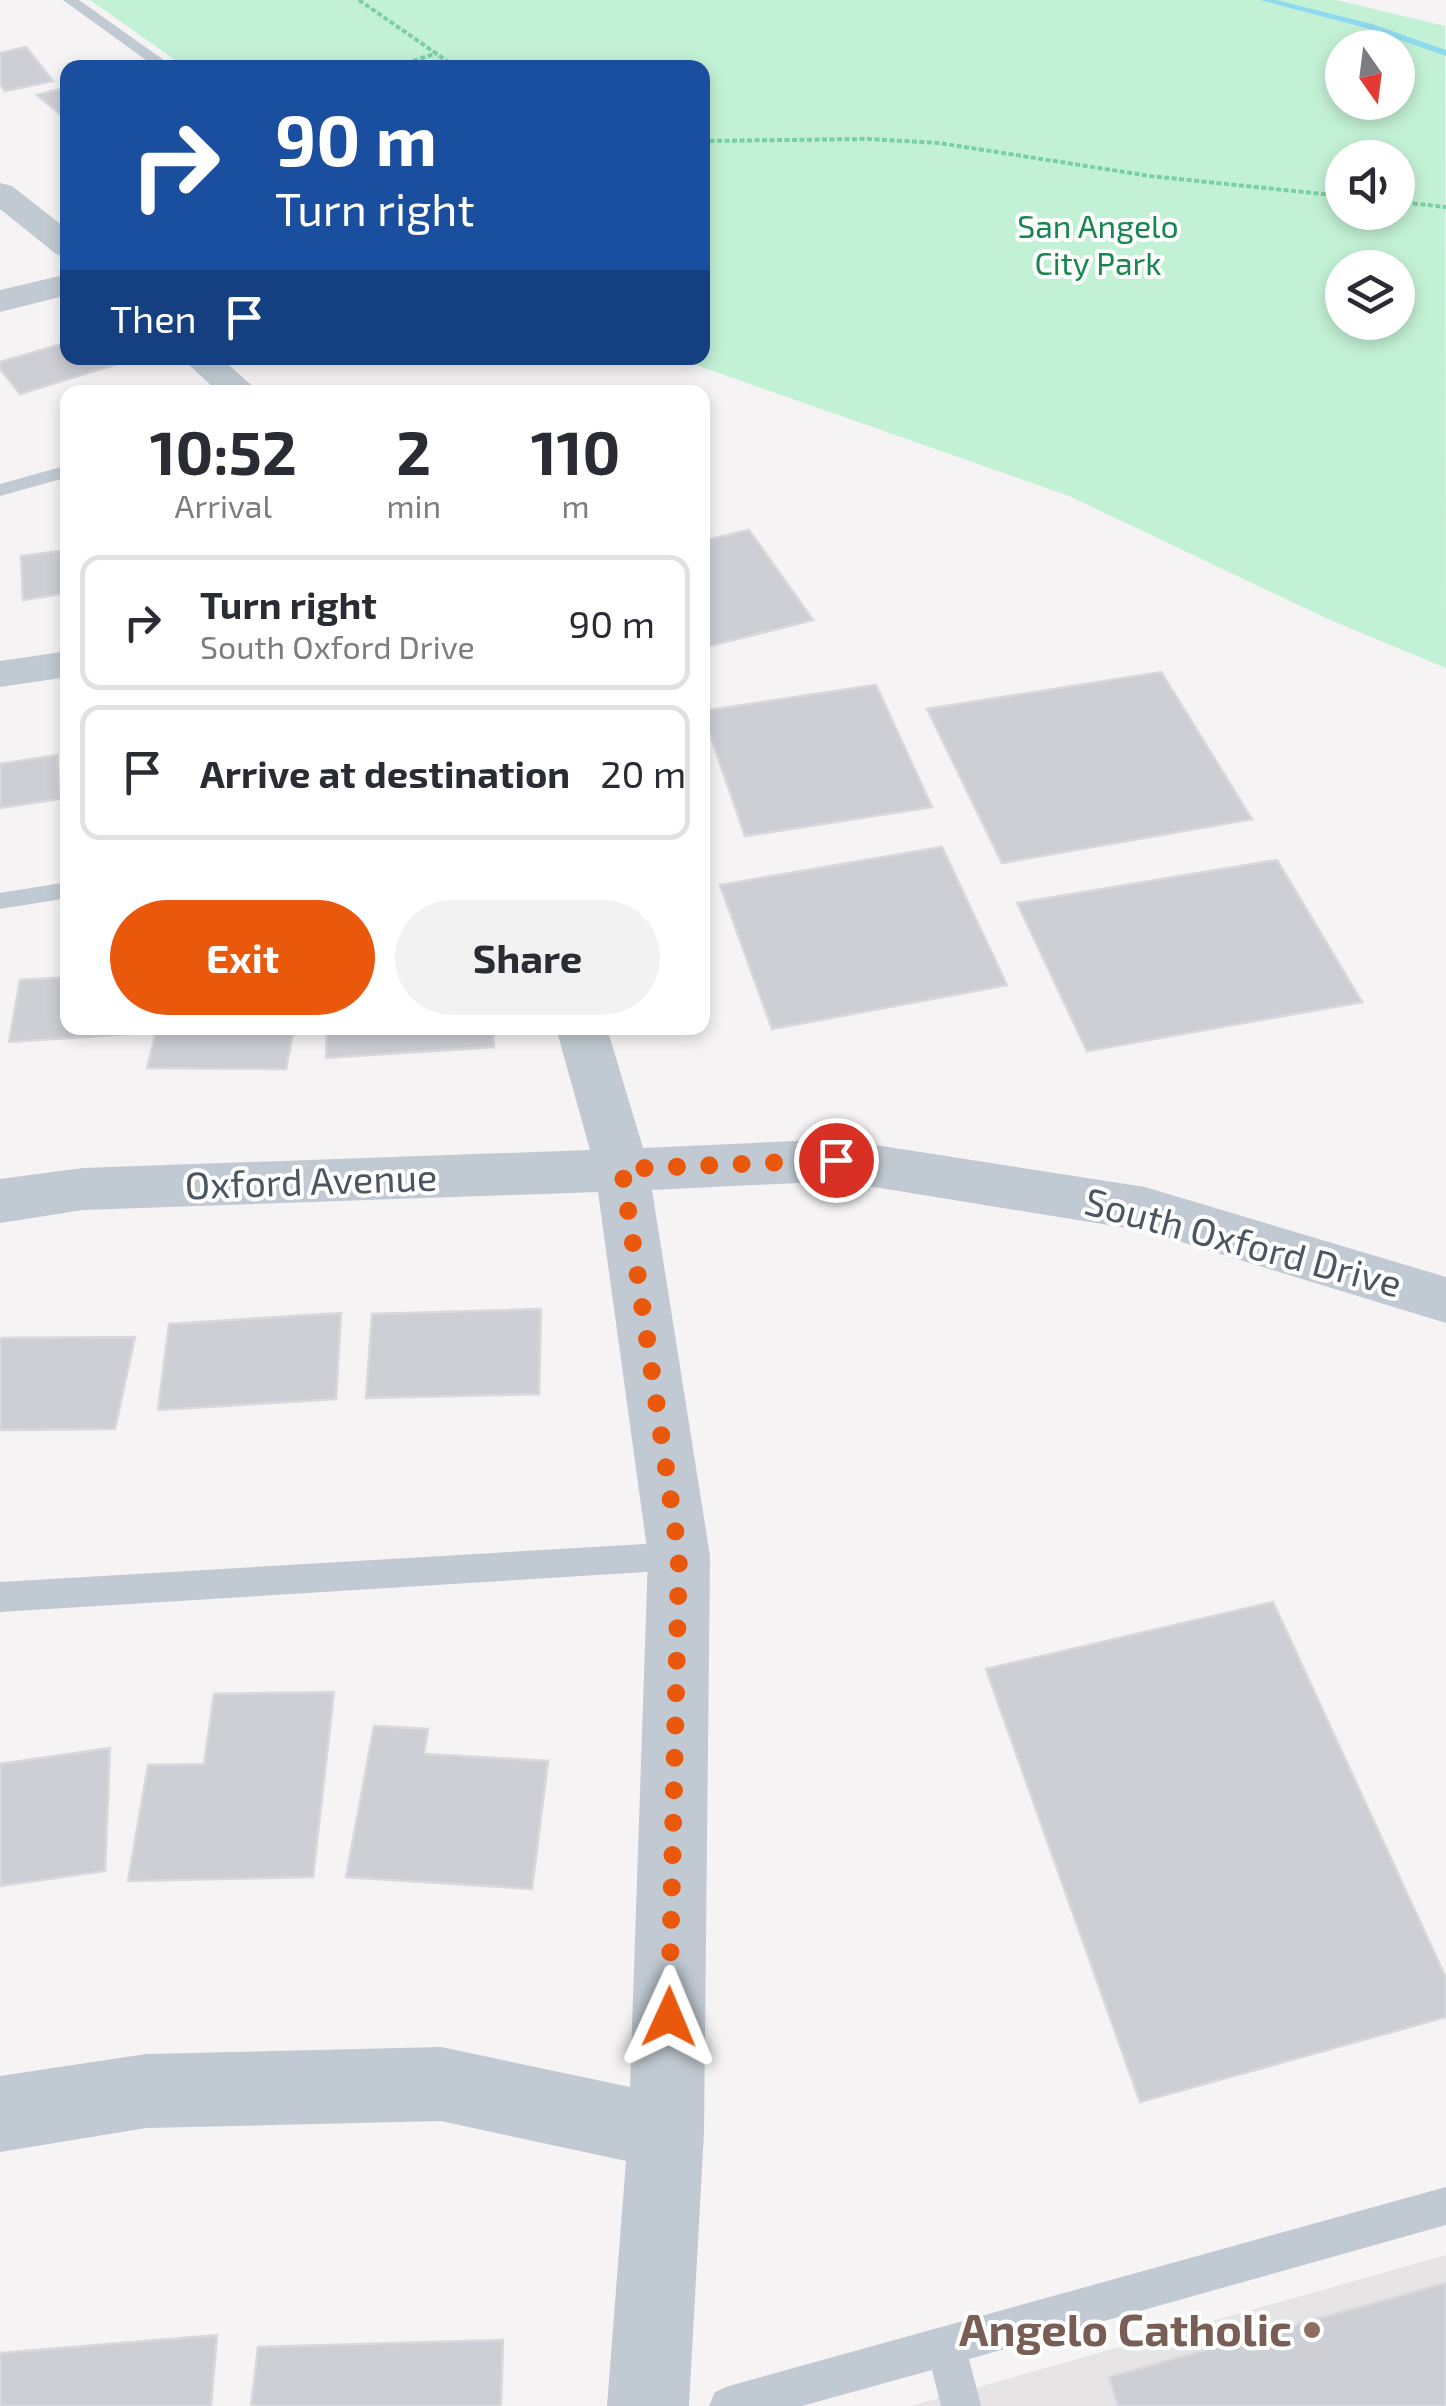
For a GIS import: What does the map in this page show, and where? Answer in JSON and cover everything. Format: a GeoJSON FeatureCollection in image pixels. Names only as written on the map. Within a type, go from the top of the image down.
{"type":"FeatureCollection","features":[{"type":"Feature","properties":{"kind":"street"},"geometry":{"type":"LineString","coordinates":[[0,192],[60,241]]}},
{"type":"Feature","properties":{"kind":"street"},"geometry":{"type":"LineString","coordinates":[[0,300],[60,286]]}},
{"type":"Feature","properties":{"kind":"street"},"geometry":{"type":"LineString","coordinates":[[208,365],[232,385]]}},
{"type":"Feature","properties":{"kind":"street"},"geometry":{"type":"LineString","coordinates":[[0,674],[60,665]]}},
{"type":"Feature","properties":{"kind":"street"},"geometry":{"type":"LineString","coordinates":[[584,1035],[622,1169],[679,1556],[666,2132],[648,2406]]}},
{"type":"Feature","properties":{"kind":"street","name":"South Oxford Drive"},"geometry":{"type":"LineString","coordinates":[[622,1169],[836,1160],[856,1163],[1145,1209],[1446,1300]]}},
{"type":"Feature","properties":{"kind":"street","name":"Oxford Avenue"},"geometry":{"type":"LineString","coordinates":[[0,1201],[83,1189],[622,1169]]}},
{"type":"Feature","properties":{"kind":"street"},"geometry":{"type":"LineString","coordinates":[[0,2114],[146,2091],[441,2084],[666,2132]]}},
{"type":"Feature","properties":{"kind":"lane"},"geometry":{"type":"LineString","coordinates":[[70,0],[156,60]]}},
{"type":"Feature","properties":{"kind":"lane"},"geometry":{"type":"LineString","coordinates":[[0,490],[60,473]]}},
{"type":"Feature","properties":{"kind":"lane"},"geometry":{"type":"LineString","coordinates":[[0,901],[60,891]]}},
{"type":"Feature","properties":{"kind":"lane"},"geometry":{"type":"LineString","coordinates":[[0,1597],[167,1583],[432,1574],[679,1556]]}},
{"type":"Feature","properties":{"kind":"lane"},"geometry":{"type":"LineString","coordinates":[[729,2406],[1446,2206]]}},
{"type":"Feature","properties":{"kind":"lane"},"geometry":{"type":"LineString","coordinates":[[946,2347],[961,2406]]}},
{"type":"Feature","properties":{"kind":"path"},"geometry":{"type":"LineString","coordinates":[[359,0],[446,60]]}},
{"type":"Feature","properties":{"kind":"path"},"geometry":{"type":"LineString","coordinates":[[416,60],[437,53]]}},
{"type":"Feature","properties":{"kind":"path"},"geometry":{"type":"LineString","coordinates":[[710,141],[939,142],[1150,176],[1325,194]]}},
{"type":"Feature","properties":{"kind":"path"},"geometry":{"type":"LineString","coordinates":[[1415,204],[1446,208]]}},
{"type":"Feature","properties":{"kind":"shaded area","name":"Angelo Catholic"},"geometry":{"type":"Polygon","coordinates":[[[1446,2255],[1446,2406],[911,2406],[1446,2255]]]}},
{"type":"Feature","properties":{"kind":"green space","name":"San Angelo City Park"},"geometry":{"type":"Polygon","coordinates":[[[90,0],[1336,0],[1445,26],[1446,668],[1328,619],[1069,496],[696,365],[710,365],[710,60],[175,60],[90,0]]]}},
{"type":"Feature","properties":{"kind":"building"},"geometry":{"type":"Polygon","coordinates":[[[26,47],[53,81],[5,91],[0,84],[0,53],[26,47]]]}},
{"type":"Feature","properties":{"kind":"building"},"geometry":{"type":"Polygon","coordinates":[[[60,89],[60,114],[37,95],[60,89]]]}},
{"type":"Feature","properties":{"kind":"building"},"geometry":{"type":"Polygon","coordinates":[[[60,344],[60,365],[114,365],[20,394],[0,369],[0,362],[60,344]]]}},
{"type":"Feature","properties":{"kind":"building"},"geometry":{"type":"Polygon","coordinates":[[[749,530],[813,620],[710,646],[710,539],[749,530]]]}},
{"type":"Feature","properties":{"kind":"building"},"geometry":{"type":"Polygon","coordinates":[[[60,551],[60,594],[23,600],[21,556],[60,551]]]}},
{"type":"Feature","properties":{"kind":"building"},"geometry":{"type":"Polygon","coordinates":[[[1161,672],[1252,819],[1002,863],[927,709],[1161,672]]]}},
{"type":"Feature","properties":{"kind":"building"},"geometry":{"type":"Polygon","coordinates":[[[876,685],[932,807],[745,836],[710,734],[710,710],[876,685]]]}},
{"type":"Feature","properties":{"kind":"building"},"geometry":{"type":"Polygon","coordinates":[[[57,755],[59,799],[0,808],[0,764],[57,755]]]}},
{"type":"Feature","properties":{"kind":"building"},"geometry":{"type":"Polygon","coordinates":[[[942,847],[1007,985],[772,1029],[720,885],[942,847]]]}},
{"type":"Feature","properties":{"kind":"building"},"geometry":{"type":"Polygon","coordinates":[[[1277,860],[1362,1002],[1087,1051],[1017,903],[1277,860]]]}},
{"type":"Feature","properties":{"kind":"building"},"geometry":{"type":"Polygon","coordinates":[[[60,978],[60,1035],[113,1035],[9,1042],[20,980],[60,978]]]}},
{"type":"Feature","properties":{"kind":"building"},"geometry":{"type":"Polygon","coordinates":[[[155,1035],[293,1035],[286,1069],[147,1068],[155,1035]]]}},
{"type":"Feature","properties":{"kind":"building"},"geometry":{"type":"Polygon","coordinates":[[[327,1035],[493,1035],[494,1047],[326,1058],[327,1035]]]}},
{"type":"Feature","properties":{"kind":"building"},"geometry":{"type":"Polygon","coordinates":[[[541,1309],[539,1394],[366,1398],[372,1314],[541,1309]]]}},
{"type":"Feature","properties":{"kind":"building"},"geometry":{"type":"Polygon","coordinates":[[[341,1313],[336,1399],[158,1410],[169,1324],[341,1313]]]}},
{"type":"Feature","properties":{"kind":"building"},"geometry":{"type":"Polygon","coordinates":[[[135,1337],[115,1429],[0,1430],[0,1338],[135,1337]]]}},
{"type":"Feature","properties":{"kind":"building"},"geometry":{"type":"Polygon","coordinates":[[[1273,1602],[1446,1978],[1446,2017],[1140,2102],[986,1669],[1273,1602]]]}},
{"type":"Feature","properties":{"kind":"building"},"geometry":{"type":"Polygon","coordinates":[[[334,1692],[313,1877],[128,1881],[148,1765],[204,1764],[214,1694],[334,1692]]]}},
{"type":"Feature","properties":{"kind":"building"},"geometry":{"type":"Polygon","coordinates":[[[374,1726],[428,1729],[424,1754],[548,1761],[532,1889],[346,1877],[374,1726]]]}},
{"type":"Feature","properties":{"kind":"building"},"geometry":{"type":"Polygon","coordinates":[[[110,1748],[105,1871],[0,1886],[0,1764],[110,1748]]]}},
{"type":"Feature","properties":{"kind":"building","name":"Angelo Catholic"},"geometry":{"type":"Polygon","coordinates":[[[1446,2283],[1446,2406],[1118,2406],[1109,2377],[1446,2283]]]}},
{"type":"Feature","properties":{"kind":"building"},"geometry":{"type":"Polygon","coordinates":[[[217,2335],[211,2406],[0,2406],[0,2353],[217,2335]]]}},
{"type":"Feature","properties":{"kind":"building"},"geometry":{"type":"Polygon","coordinates":[[[503,2340],[501,2406],[251,2406],[258,2347],[503,2340]]]}},
{"type":"Feature","properties":{"kind":"waterway"},"geometry":{"type":"LineString","coordinates":[[1265,0],[1369,26],[1446,53]]}},
{"type":"Feature","properties":{"kind":"place","name":"Angelo Catholic"},"geometry":{"type":"Point","coordinates":[1312,2330]}},
{"type":"Feature","properties":{"kind":"route"},"geometry":{"type":"LineString","coordinates":[[669,2017],[679,1556],[622,1169],[836,1160]]}}]}
